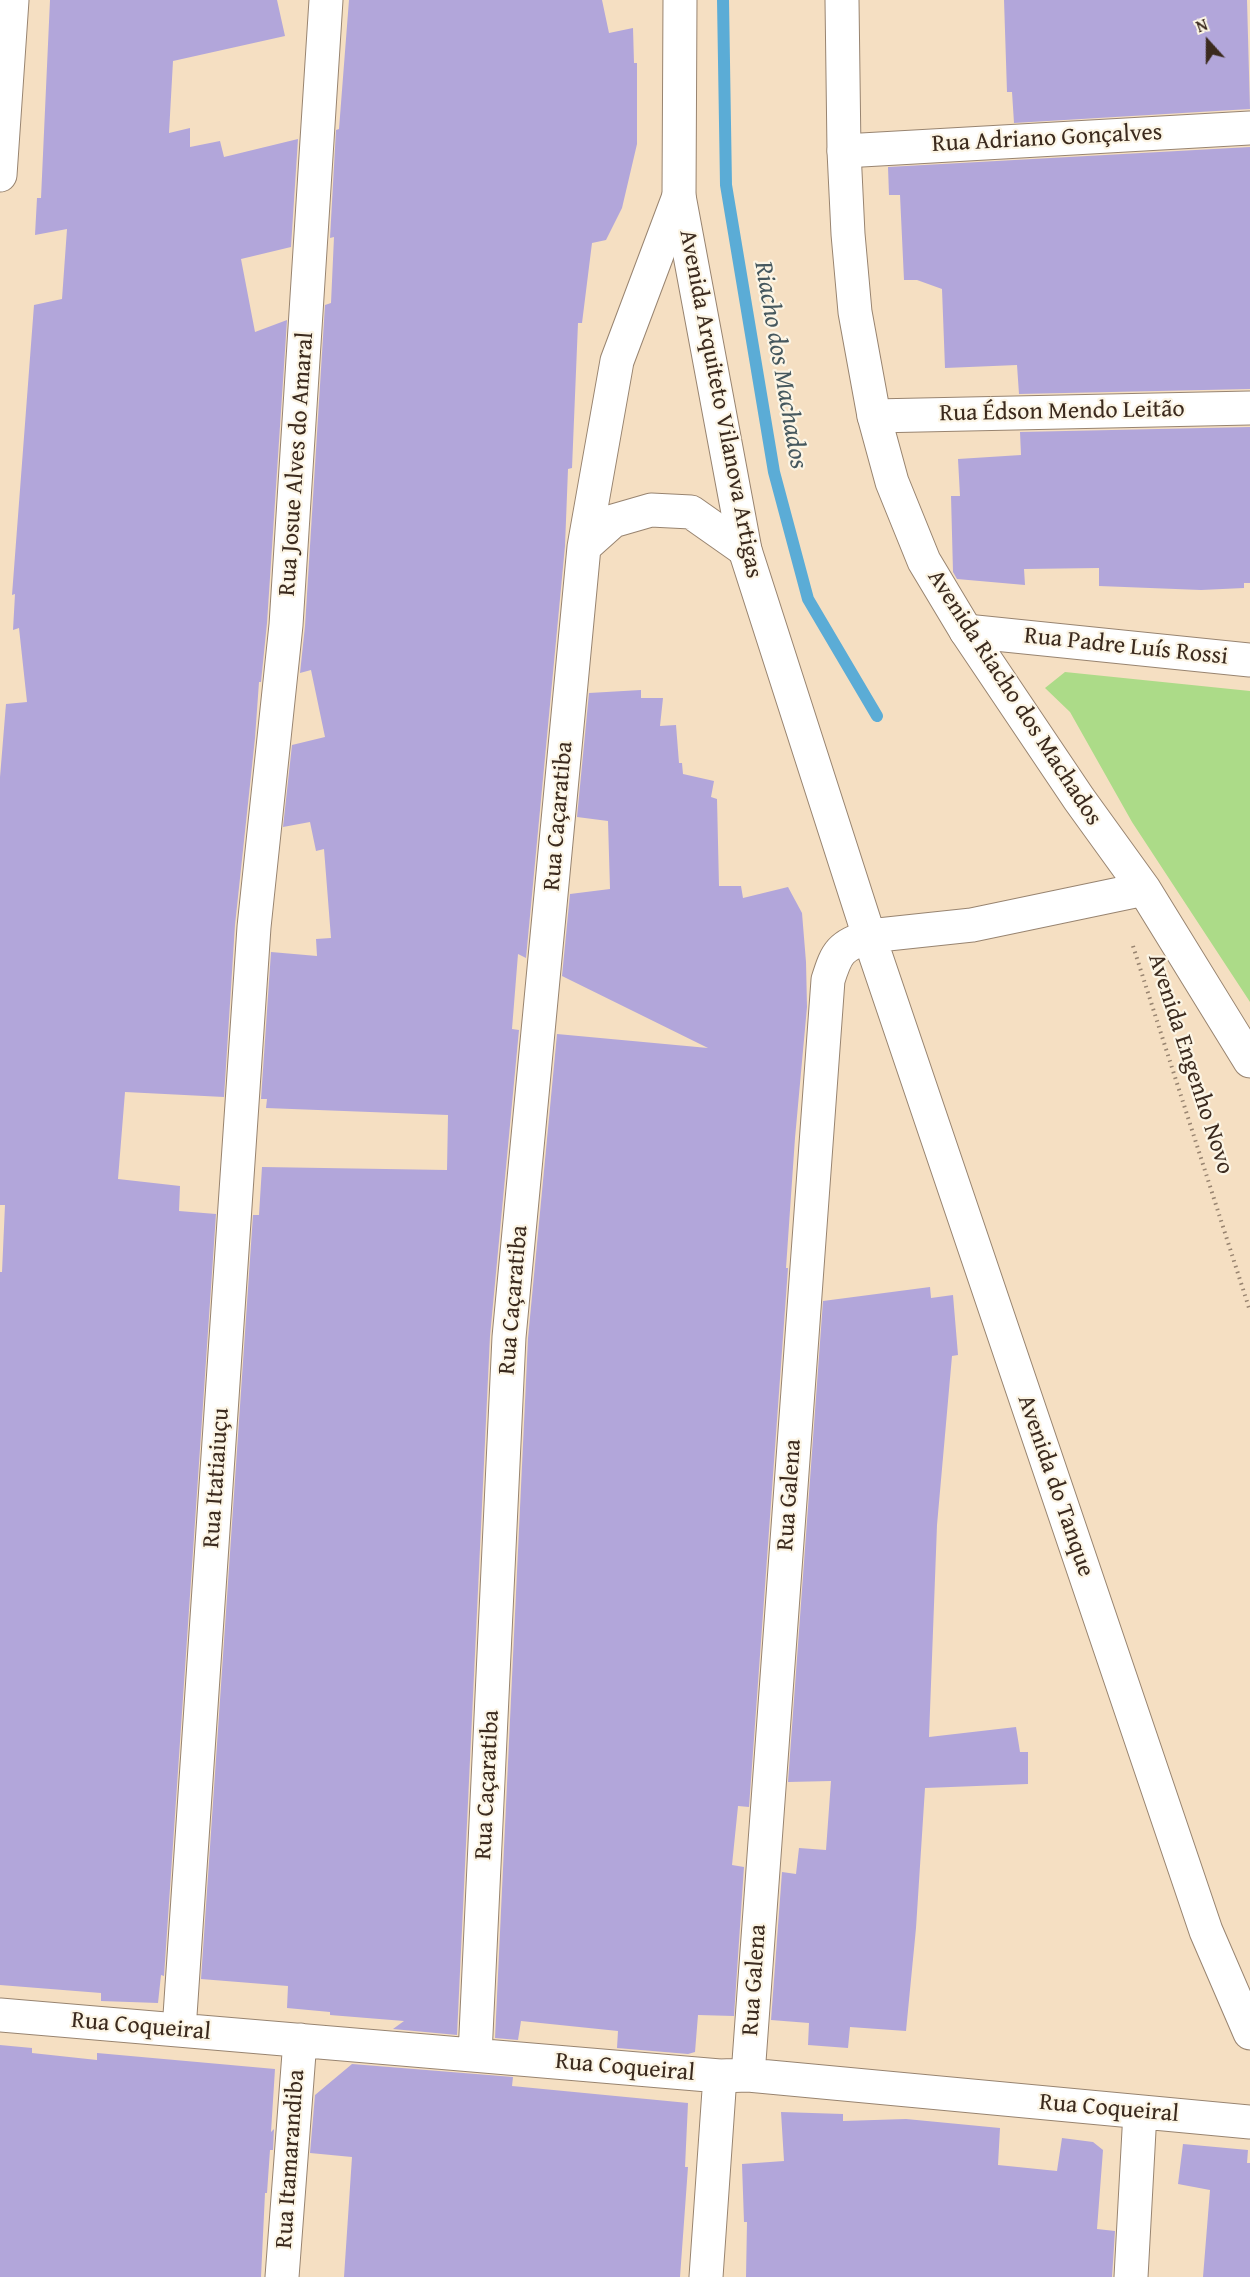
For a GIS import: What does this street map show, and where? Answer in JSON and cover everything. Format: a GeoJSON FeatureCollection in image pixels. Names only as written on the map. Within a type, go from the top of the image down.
{"type":"FeatureCollection","features":[{"type":"Feature","properties":{"kind":"street"},"geometry":{"type":"LineString","coordinates":[[0,175],[12,0]]}},
{"type":"Feature","properties":{"kind":"street","name":"Rua Josue Alves do Amaral"},"geometry":{"type":"LineString","coordinates":[[254,927],[286,625],[326,0]]}},
{"type":"Feature","properties":{"kind":"street","name":"Avenida Arquiteto Vilanova Artigas"},"geometry":{"type":"LineString","coordinates":[[680,0],[679,196],[745,550],[869,936]]}},
{"type":"Feature","properties":{"kind":"street","name":"Avenida Riacho dos Machados"},"geometry":{"type":"LineString","coordinates":[[842,0],[844,151],[855,312],[874,416],[892,482],[924,561],[966,631],[1080,799],[1132,892],[1250,1061]]}},
{"type":"Feature","properties":{"kind":"street","name":"Rua Adriano Gonçalves"},"geometry":{"type":"LineString","coordinates":[[844,151],[1250,128]]}},
{"type":"Feature","properties":{"kind":"street","name":"Rua Caçaratiba"},"geometry":{"type":"LineString","coordinates":[[475,2055],[509,1337],[584,547],[617,361],[679,196]]}},
{"type":"Feature","properties":{"kind":"street","name":"Rua Édson Mendo Leitão"},"geometry":{"type":"LineString","coordinates":[[874,416],[1250,408]]}},
{"type":"Feature","properties":{"kind":"street"},"geometry":{"type":"LineString","coordinates":[[584,547],[613,521],[651,510],[691,512],[745,550]]}},
{"type":"Feature","properties":{"kind":"street","name":"Rua Padre Luís Rossi"},"geometry":{"type":"LineString","coordinates":[[966,631],[1250,660]]}},
{"type":"Feature","properties":{"kind":"street"},"geometry":{"type":"LineString","coordinates":[[869,936],[972,925],[1132,892]]}},
{"type":"Feature","properties":{"kind":"street","name":"Rua Itatiaiuçu"},"geometry":{"type":"LineString","coordinates":[[179,2030],[254,927]]}},
{"type":"Feature","properties":{"kind":"street","name":"Avenida do Tanque"},"geometry":{"type":"LineString","coordinates":[[869,936],[1206,1931],[1250,2032]]}},
{"type":"Feature","properties":{"kind":"street","name":"Rua Galena"},"geometry":{"type":"LineString","coordinates":[[706,2277],[734,2076],[828,980],[835,956],[852,942],[869,936]]}},
{"type":"Feature","properties":{"kind":"street","name":"Rua Coqueiral"},"geometry":{"type":"LineString","coordinates":[[0,2015],[734,2076],[1250,2122]]}},
{"type":"Feature","properties":{"kind":"street","name":"Rua Itamarandiba"},"geometry":{"type":"LineString","coordinates":[[282,2277],[300,2040]]}},
{"type":"Feature","properties":{"kind":"street"},"geometry":{"type":"LineString","coordinates":[[1131,2277],[1140,2112]]}},
{"type":"Feature","properties":{"kind":"path","name":"Avenida Engenho Novo"},"geometry":{"type":"LineString","coordinates":[[1132,892],[1134,950],[1250,1311]]}},
{"type":"Feature","properties":{"kind":"green space"},"geometry":{"type":"Polygon","coordinates":[[[1065,672],[1250,691],[1250,1002],[1132,822],[1070,712],[1045,688],[1065,672]]]}},
{"type":"Feature","properties":{"kind":"building"},"geometry":{"type":"Polygon","coordinates":[[[50,0],[277,0],[285,36],[173,61],[169,133],[190,128],[190,147],[220,141],[224,157],[298,139],[291,247],[241,259],[255,332],[287,320],[267,623],[235,925],[224,1097],[125,1092],[118,1179],[180,1186],[179,1211],[216,1214],[164,1976],[161,1975],[158,2003],[101,2001],[101,1993],[0,1985],[0,1272],[2,1272],[5,1205],[0,1205],[0,777],[6,704],[27,702],[19,628],[13,630],[15,594],[12,595],[34,305],[62,299],[67,229],[35,235],[37,198],[41,198],[50,0]]]}},
{"type":"Feature","properties":{"kind":"building"},"geometry":{"type":"Polygon","coordinates":[[[349,0],[602,0],[609,33],[633,28],[634,63],[637,63],[637,144],[622,208],[606,240],[592,243],[582,323],[578,323],[572,468],[568,469],[565,546],[526,958],[518,954],[512,1029],[519,1030],[490,1336],[457,2035],[393,2029],[404,2021],[330,2015],[330,2012],[287,2008],[288,1986],[201,1979],[253,1215],[259,1215],[262,1167],[447,1170],[448,1115],[266,1108],[267,1099],[261,1099],[271,952],[317,956],[316,939],[331,938],[324,849],[316,851],[310,822],[283,827],[292,745],[325,737],[311,670],[300,673],[305,626],[325,305],[331,303],[334,237],[330,238],[336,130],[339,129],[349,0]]]}},
{"type":"Feature","properties":{"kind":"building"},"geometry":{"type":"Polygon","coordinates":[[[1004,0],[1247,0],[1250,109],[1014,123],[1012,92],[1007,92],[1004,0]]]}},
{"type":"Feature","properties":{"kind":"building"},"geometry":{"type":"Polygon","coordinates":[[[1250,147],[1250,389],[1019,394],[1017,365],[945,368],[942,289],[917,280],[904,280],[900,195],[889,195],[888,167],[1250,147]]]}},
{"type":"Feature","properties":{"kind":"building"},"geometry":{"type":"Polygon","coordinates":[[[1250,427],[1250,583],[1244,583],[1244,588],[1201,590],[1099,586],[1099,568],[1024,569],[1025,585],[957,579],[953,572],[951,496],[960,496],[958,459],[1021,455],[1020,432],[1250,427]]]}},
{"type":"Feature","properties":{"kind":"building"},"geometry":{"type":"Polygon","coordinates":[[[641,690],[641,698],[663,698],[660,726],[676,725],[679,763],[682,763],[683,774],[714,781],[711,797],[717,799],[719,886],[741,886],[743,898],[788,887],[802,913],[806,962],[807,1007],[795,1138],[786,1268],[788,1268],[749,1807],[738,1806],[732,1865],[744,1867],[734,2016],[698,2015],[695,2052],[688,2054],[617,2048],[618,2031],[521,2021],[518,2040],[495,2038],[528,1338],[557,1034],[708,1048],[562,976],[570,894],[610,889],[608,821],[577,817],[589,693],[641,690]]]}},
{"type":"Feature","properties":{"kind":"building"},"geometry":{"type":"Polygon","coordinates":[[[930,1287],[931,1298],[953,1295],[958,1355],[952,1356],[937,1525],[929,1737],[1016,1727],[1020,1752],[1028,1752],[1028,1784],[925,1788],[916,1928],[906,2031],[850,2027],[848,2048],[808,2045],[809,2023],[771,2020],[782,1872],[796,1874],[799,1848],[826,1850],[831,1781],[788,1782],[823,1301],[930,1287]]]}},
{"type":"Feature","properties":{"kind":"building"},"geometry":{"type":"Polygon","coordinates":[[[0,2045],[32,2048],[32,2053],[97,2060],[97,2053],[275,2069],[271,2132],[274,2129],[273,2150],[270,2150],[267,2193],[265,2193],[261,2277],[0,2277],[0,2045]]]}},
{"type":"Feature","properties":{"kind":"building"},"geometry":{"type":"Polygon","coordinates":[[[352,2064],[513,2077],[512,2086],[688,2103],[685,2167],[688,2167],[680,2277],[344,2277],[352,2157],[310,2153],[315,2095],[352,2064]]]}},
{"type":"Feature","properties":{"kind":"building"},"geometry":{"type":"Polygon","coordinates":[[[781,2112],[843,2114],[843,2121],[906,2119],[1000,2128],[998,2165],[1057,2171],[1062,2138],[1093,2142],[1103,2150],[1097,2229],[1115,2231],[1112,2277],[746,2277],[747,2222],[744,2222],[742,2164],[784,2161],[781,2112]]]}},
{"type":"Feature","properties":{"kind":"building"},"geometry":{"type":"Polygon","coordinates":[[[1183,2144],[1248,2150],[1250,2277],[1203,2277],[1210,2190],[1178,2184],[1183,2144]]]}},
{"type":"Feature","properties":{"kind":"waterway","name":"Riacho dos Machados"},"geometry":{"type":"LineString","coordinates":[[723,0],[726,185],[774,472],[808,599],[877,716]]}}]}
